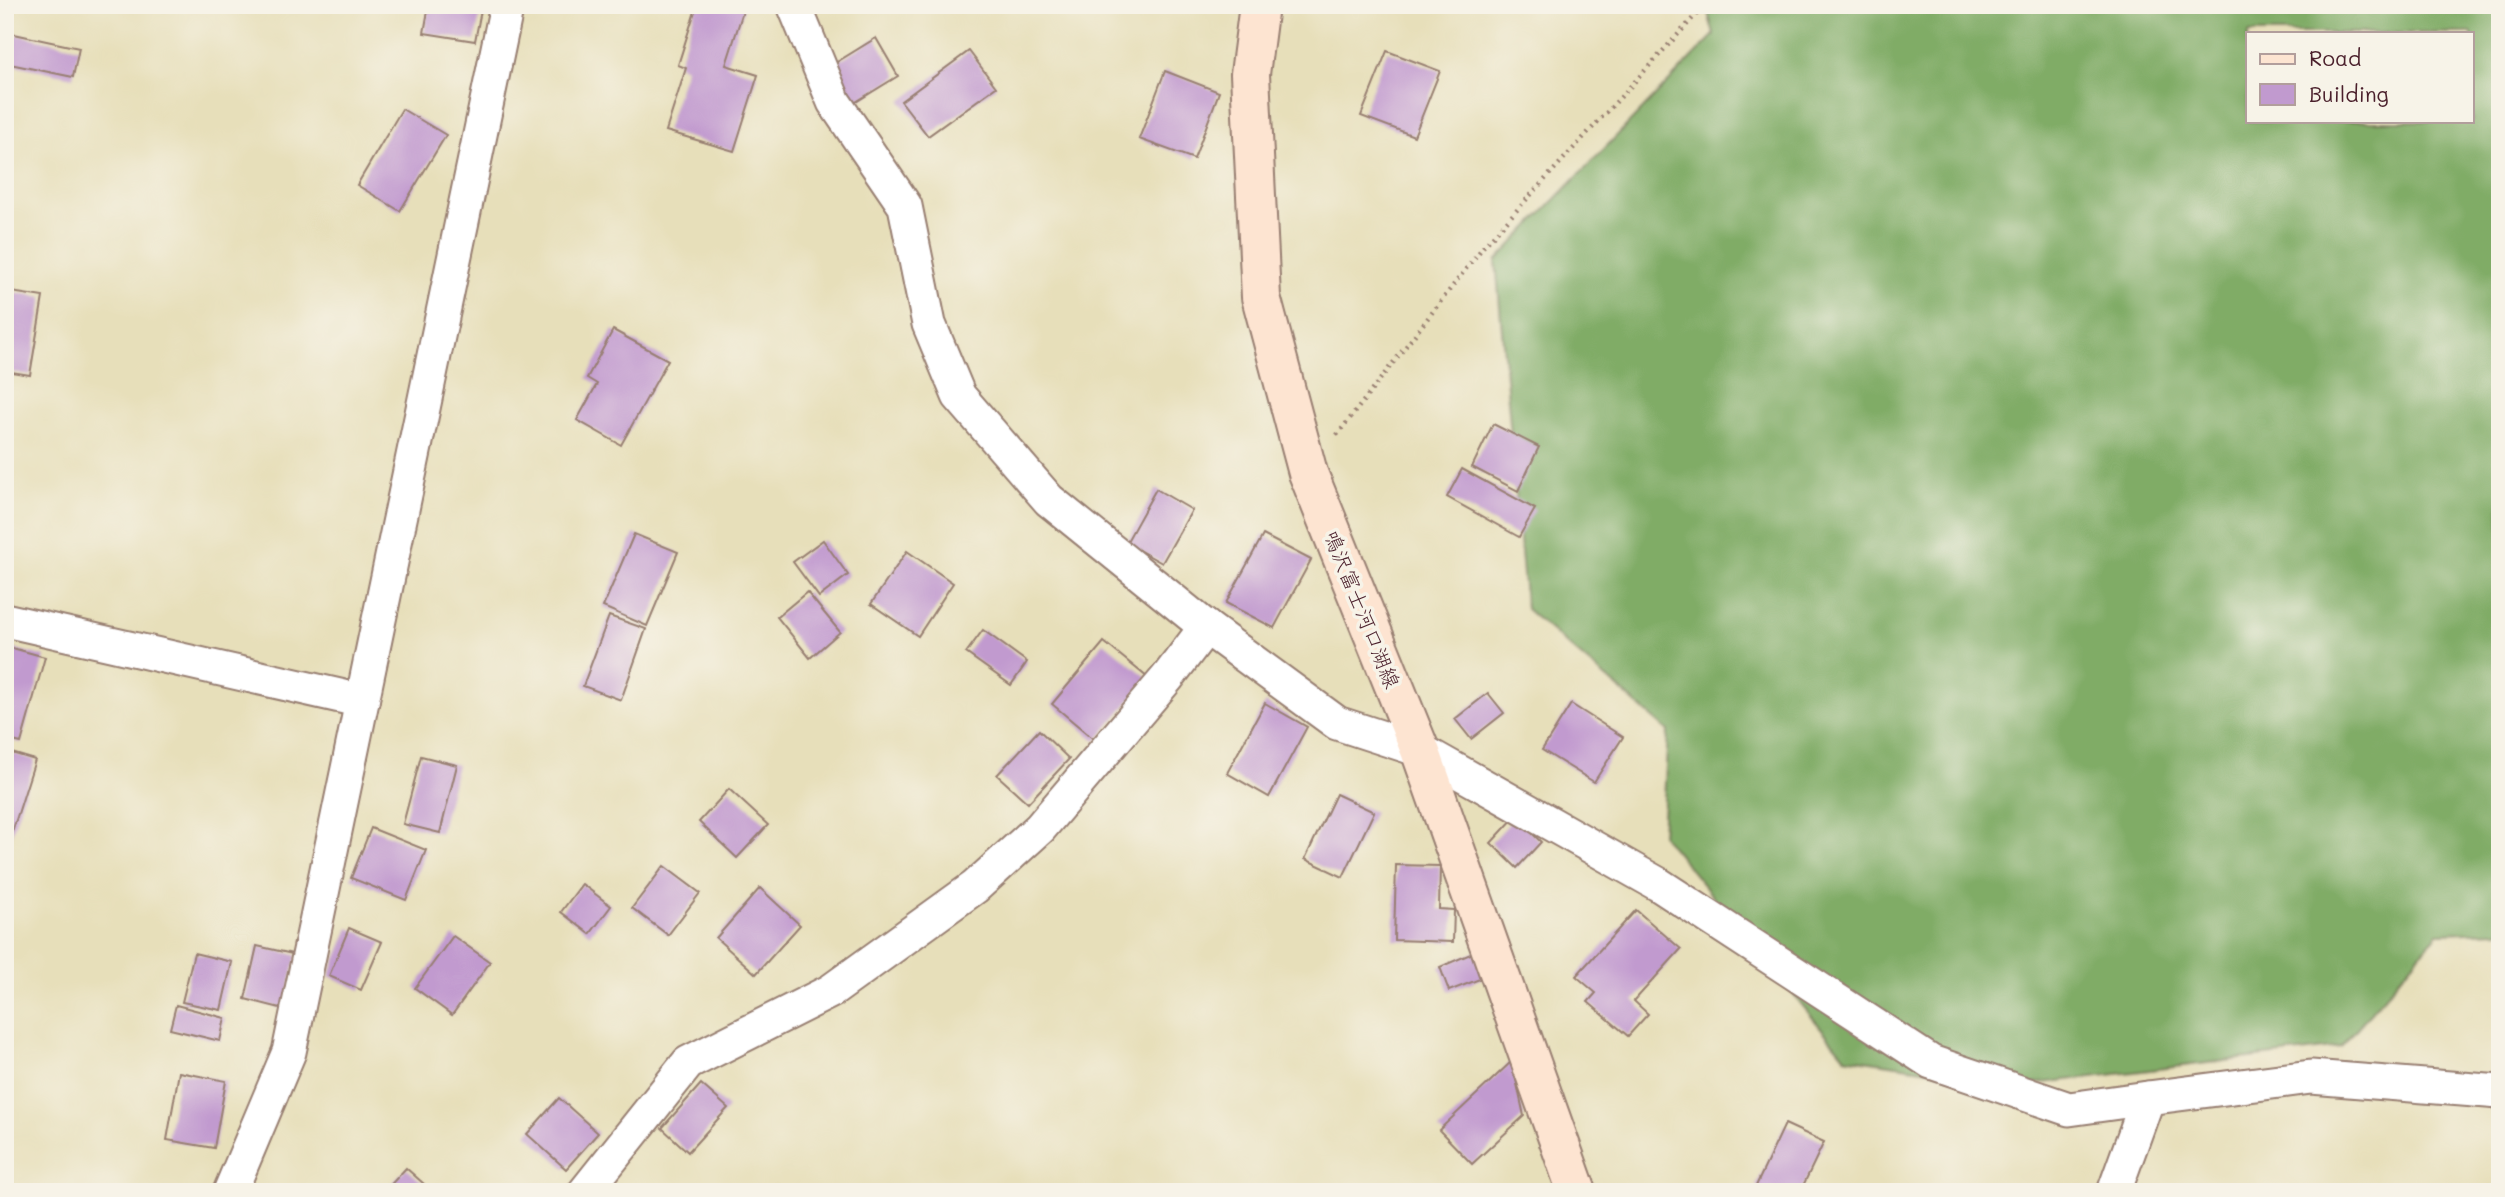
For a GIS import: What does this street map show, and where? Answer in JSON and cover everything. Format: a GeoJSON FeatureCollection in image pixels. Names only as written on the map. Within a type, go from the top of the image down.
{"type":"FeatureCollection","features":[{"type":"Feature","properties":{"kind":"main road","name":"鳴沢富士河口湖線"},"geometry":{"type":"LineString","coordinates":[[1259,5],[1250,74],[1261,297],[1308,473],[1420,750],[1577,1192]]}},
{"type":"Feature","properties":{"kind":"street"},"geometry":{"type":"LineString","coordinates":[[230,1192],[289,1052],[507,5]]}},
{"type":"Feature","properties":{"kind":"street"},"geometry":{"type":"LineString","coordinates":[[794,5],[834,102],[905,206],[929,324],[958,396],[1049,500],[1206,627],[1337,723],[1420,750],[1658,884],[1931,1062],[2069,1109],[2311,1077],[2500,1091]]}},
{"type":"Feature","properties":{"kind":"street"},"geometry":{"type":"LineString","coordinates":[[5,620],[362,701]]}},
{"type":"Feature","properties":{"kind":"street"},"geometry":{"type":"LineString","coordinates":[[585,1192],[688,1063],[831,991],[975,887],[1040,828],[1168,677],[1206,627]]}},
{"type":"Feature","properties":{"kind":"street"},"geometry":{"type":"LineString","coordinates":[[2114,1192],[2148,1098]]}},
{"type":"Feature","properties":{"kind":"path"},"geometry":{"type":"LineString","coordinates":[[1308,473],[1483,247],[1705,5]]}},
{"type":"Feature","properties":{"kind":"green space"},"geometry":{"type":"Polygon","coordinates":[[[1706,5],[2500,5],[2500,931],[2438,933],[2341,1047],[2026,1085],[1845,1057],[1662,835],[1668,731],[1526,609],[1496,261],[1714,35],[1706,5]]]}},
{"type":"Feature","properties":{"kind":"building"},"geometry":{"type":"Polygon","coordinates":[[[429,5],[482,5],[475,41],[424,33],[429,5]]]}},
{"type":"Feature","properties":{"kind":"building"},"geometry":{"type":"Polygon","coordinates":[[[697,5],[745,5],[726,65],[758,75],[734,151],[666,131],[686,68],[678,65],[697,5]]]}},
{"type":"Feature","properties":{"kind":"building"},"geometry":{"type":"Polygon","coordinates":[[[5,32],[79,48],[73,77],[5,63],[5,32]]]}},
{"type":"Feature","properties":{"kind":"building"},"geometry":{"type":"Polygon","coordinates":[[[876,38],[898,76],[854,103],[832,65],[876,38]]]}},
{"type":"Feature","properties":{"kind":"building"},"geometry":{"type":"Polygon","coordinates":[[[969,51],[996,87],[928,136],[901,101],[969,51]]]}},
{"type":"Feature","properties":{"kind":"building"},"geometry":{"type":"Polygon","coordinates":[[[1387,51],[1440,71],[1414,136],[1361,116],[1387,51]]]}},
{"type":"Feature","properties":{"kind":"building"},"geometry":{"type":"Polygon","coordinates":[[[1165,71],[1219,92],[1194,159],[1139,139],[1165,71]]]}},
{"type":"Feature","properties":{"kind":"building"},"geometry":{"type":"Polygon","coordinates":[[[402,109],[446,135],[400,211],[357,185],[402,109]]]}},
{"type":"Feature","properties":{"kind":"building"},"geometry":{"type":"Polygon","coordinates":[[[5,291],[43,297],[30,375],[5,371],[5,291]]]}},
{"type":"Feature","properties":{"kind":"building"},"geometry":{"type":"Polygon","coordinates":[[[613,330],[668,360],[621,445],[577,420],[597,384],[587,378],[613,330]]]}},
{"type":"Feature","properties":{"kind":"building"},"geometry":{"type":"Polygon","coordinates":[[[1493,424],[1539,447],[1518,491],[1472,467],[1493,424]]]}},
{"type":"Feature","properties":{"kind":"building"},"geometry":{"type":"Polygon","coordinates":[[[1462,469],[1535,509],[1519,537],[1447,497],[1462,469]]]}},
{"type":"Feature","properties":{"kind":"building"},"geometry":{"type":"Polygon","coordinates":[[[1156,489],[1192,510],[1162,563],[1126,543],[1156,489]]]}},
{"type":"Feature","properties":{"kind":"building"},"geometry":{"type":"Polygon","coordinates":[[[634,534],[678,552],[647,626],[603,607],[634,534]]]}},
{"type":"Feature","properties":{"kind":"building"},"geometry":{"type":"Polygon","coordinates":[[[1263,535],[1311,560],[1274,628],[1226,603],[1263,535]]]}},
{"type":"Feature","properties":{"kind":"building"},"geometry":{"type":"Polygon","coordinates":[[[823,540],[848,575],[819,597],[793,562],[823,540]]]}},
{"type":"Feature","properties":{"kind":"building"},"geometry":{"type":"Polygon","coordinates":[[[907,551],[953,583],[918,636],[871,604],[907,551]]]}},
{"type":"Feature","properties":{"kind":"building"},"geometry":{"type":"Polygon","coordinates":[[[807,592],[840,632],[810,658],[777,617],[807,592]]]}},
{"type":"Feature","properties":{"kind":"building"},"geometry":{"type":"Polygon","coordinates":[[[609,616],[646,629],[621,700],[583,686],[609,616]]]}},
{"type":"Feature","properties":{"kind":"building"},"geometry":{"type":"Polygon","coordinates":[[[983,630],[1027,662],[1011,685],[966,653],[983,630]]]}},
{"type":"Feature","properties":{"kind":"building"},"geometry":{"type":"Polygon","coordinates":[[[1104,642],[1148,678],[1096,741],[1052,704],[1104,642]]]}},
{"type":"Feature","properties":{"kind":"building"},"geometry":{"type":"Polygon","coordinates":[[[5,646],[45,657],[21,743],[5,739],[5,646]]]}},
{"type":"Feature","properties":{"kind":"building"},"geometry":{"type":"Polygon","coordinates":[[[1488,693],[1504,713],[1471,739],[1455,719],[1488,693]]]}},
{"type":"Feature","properties":{"kind":"building"},"geometry":{"type":"Polygon","coordinates":[[[1265,703],[1307,727],[1269,797],[1227,773],[1265,703]]]}},
{"type":"Feature","properties":{"kind":"building"},"geometry":{"type":"Polygon","coordinates":[[[1571,704],[1623,737],[1594,782],[1542,750],[1571,704]]]}},
{"type":"Feature","properties":{"kind":"building"},"geometry":{"type":"Polygon","coordinates":[[[1039,730],[1069,759],[1028,803],[997,775],[1039,730]]]}},
{"type":"Feature","properties":{"kind":"building"},"geometry":{"type":"Polygon","coordinates":[[[5,751],[35,760],[10,839],[5,837],[5,751]]]}},
{"type":"Feature","properties":{"kind":"building"},"geometry":{"type":"Polygon","coordinates":[[[421,756],[457,765],[440,833],[403,824],[421,756]]]}},
{"type":"Feature","properties":{"kind":"building"},"geometry":{"type":"Polygon","coordinates":[[[729,789],[768,825],[737,858],[699,822],[729,789]]]}},
{"type":"Feature","properties":{"kind":"building"},"geometry":{"type":"Polygon","coordinates":[[[1336,794],[1374,812],[1343,877],[1305,859],[1336,794]]]}},
{"type":"Feature","properties":{"kind":"building"},"geometry":{"type":"Polygon","coordinates":[[[1515,817],[1541,842],[1517,868],[1491,843],[1515,817]]]}},
{"type":"Feature","properties":{"kind":"building"},"geometry":{"type":"Polygon","coordinates":[[[371,828],[426,850],[406,900],[351,878],[371,828]]]}},
{"type":"Feature","properties":{"kind":"building"},"geometry":{"type":"Polygon","coordinates":[[[1396,865],[1440,866],[1439,909],[1454,910],[1453,942],[1394,940],[1396,865]]]}},
{"type":"Feature","properties":{"kind":"building"},"geometry":{"type":"Polygon","coordinates":[[[664,866],[700,893],[668,935],[632,908],[664,866]]]}},
{"type":"Feature","properties":{"kind":"building"},"geometry":{"type":"Polygon","coordinates":[[[582,884],[611,906],[590,934],[561,912],[582,884]]]}},
{"type":"Feature","properties":{"kind":"building"},"geometry":{"type":"Polygon","coordinates":[[[760,888],[800,925],[756,974],[716,938],[760,888]]]}},
{"type":"Feature","properties":{"kind":"building"},"geometry":{"type":"Polygon","coordinates":[[[1636,910],[1681,949],[1634,1001],[1648,1014],[1628,1036],[1588,1002],[1596,993],[1576,976],[1636,910]]]}},
{"type":"Feature","properties":{"kind":"building"},"geometry":{"type":"Polygon","coordinates":[[[349,928],[382,942],[361,990],[329,976],[349,928]]]}},
{"type":"Feature","properties":{"kind":"building"},"geometry":{"type":"Polygon","coordinates":[[[453,936],[490,962],[452,1015],[415,988],[453,936]]]}},
{"type":"Feature","properties":{"kind":"building"},"geometry":{"type":"Polygon","coordinates":[[[257,946],[297,955],[284,1009],[245,999],[257,946]]]}},
{"type":"Feature","properties":{"kind":"building"},"geometry":{"type":"Polygon","coordinates":[[[1475,952],[1485,977],[1449,991],[1440,967],[1475,952]]]}},
{"type":"Feature","properties":{"kind":"building"},"geometry":{"type":"Polygon","coordinates":[[[194,953],[232,962],[221,1010],[182,1002],[194,953]]]}},
{"type":"Feature","properties":{"kind":"building"},"geometry":{"type":"Polygon","coordinates":[[[176,1005],[225,1018],[220,1041],[170,1029],[176,1005]]]}},
{"type":"Feature","properties":{"kind":"building"},"geometry":{"type":"Polygon","coordinates":[[[1512,1061],[1524,1116],[1472,1164],[1439,1130],[1512,1061]]]}},
{"type":"Feature","properties":{"kind":"building"},"geometry":{"type":"Polygon","coordinates":[[[179,1072],[226,1081],[214,1148],[167,1140],[179,1072]]]}},
{"type":"Feature","properties":{"kind":"building"},"geometry":{"type":"Polygon","coordinates":[[[701,1084],[728,1108],[688,1152],[662,1128],[701,1084]]]}},
{"type":"Feature","properties":{"kind":"building"},"geometry":{"type":"Polygon","coordinates":[[[559,1098],[598,1133],[566,1169],[527,1134],[559,1098]]]}},
{"type":"Feature","properties":{"kind":"building"},"geometry":{"type":"Polygon","coordinates":[[[1785,1124],[1824,1142],[1800,1192],[1769,1192],[1756,1186],[1785,1124]]]}},
{"type":"Feature","properties":{"kind":"building"},"geometry":{"type":"Polygon","coordinates":[[[406,1168],[433,1192],[384,1192],[406,1168]]]}}]}
